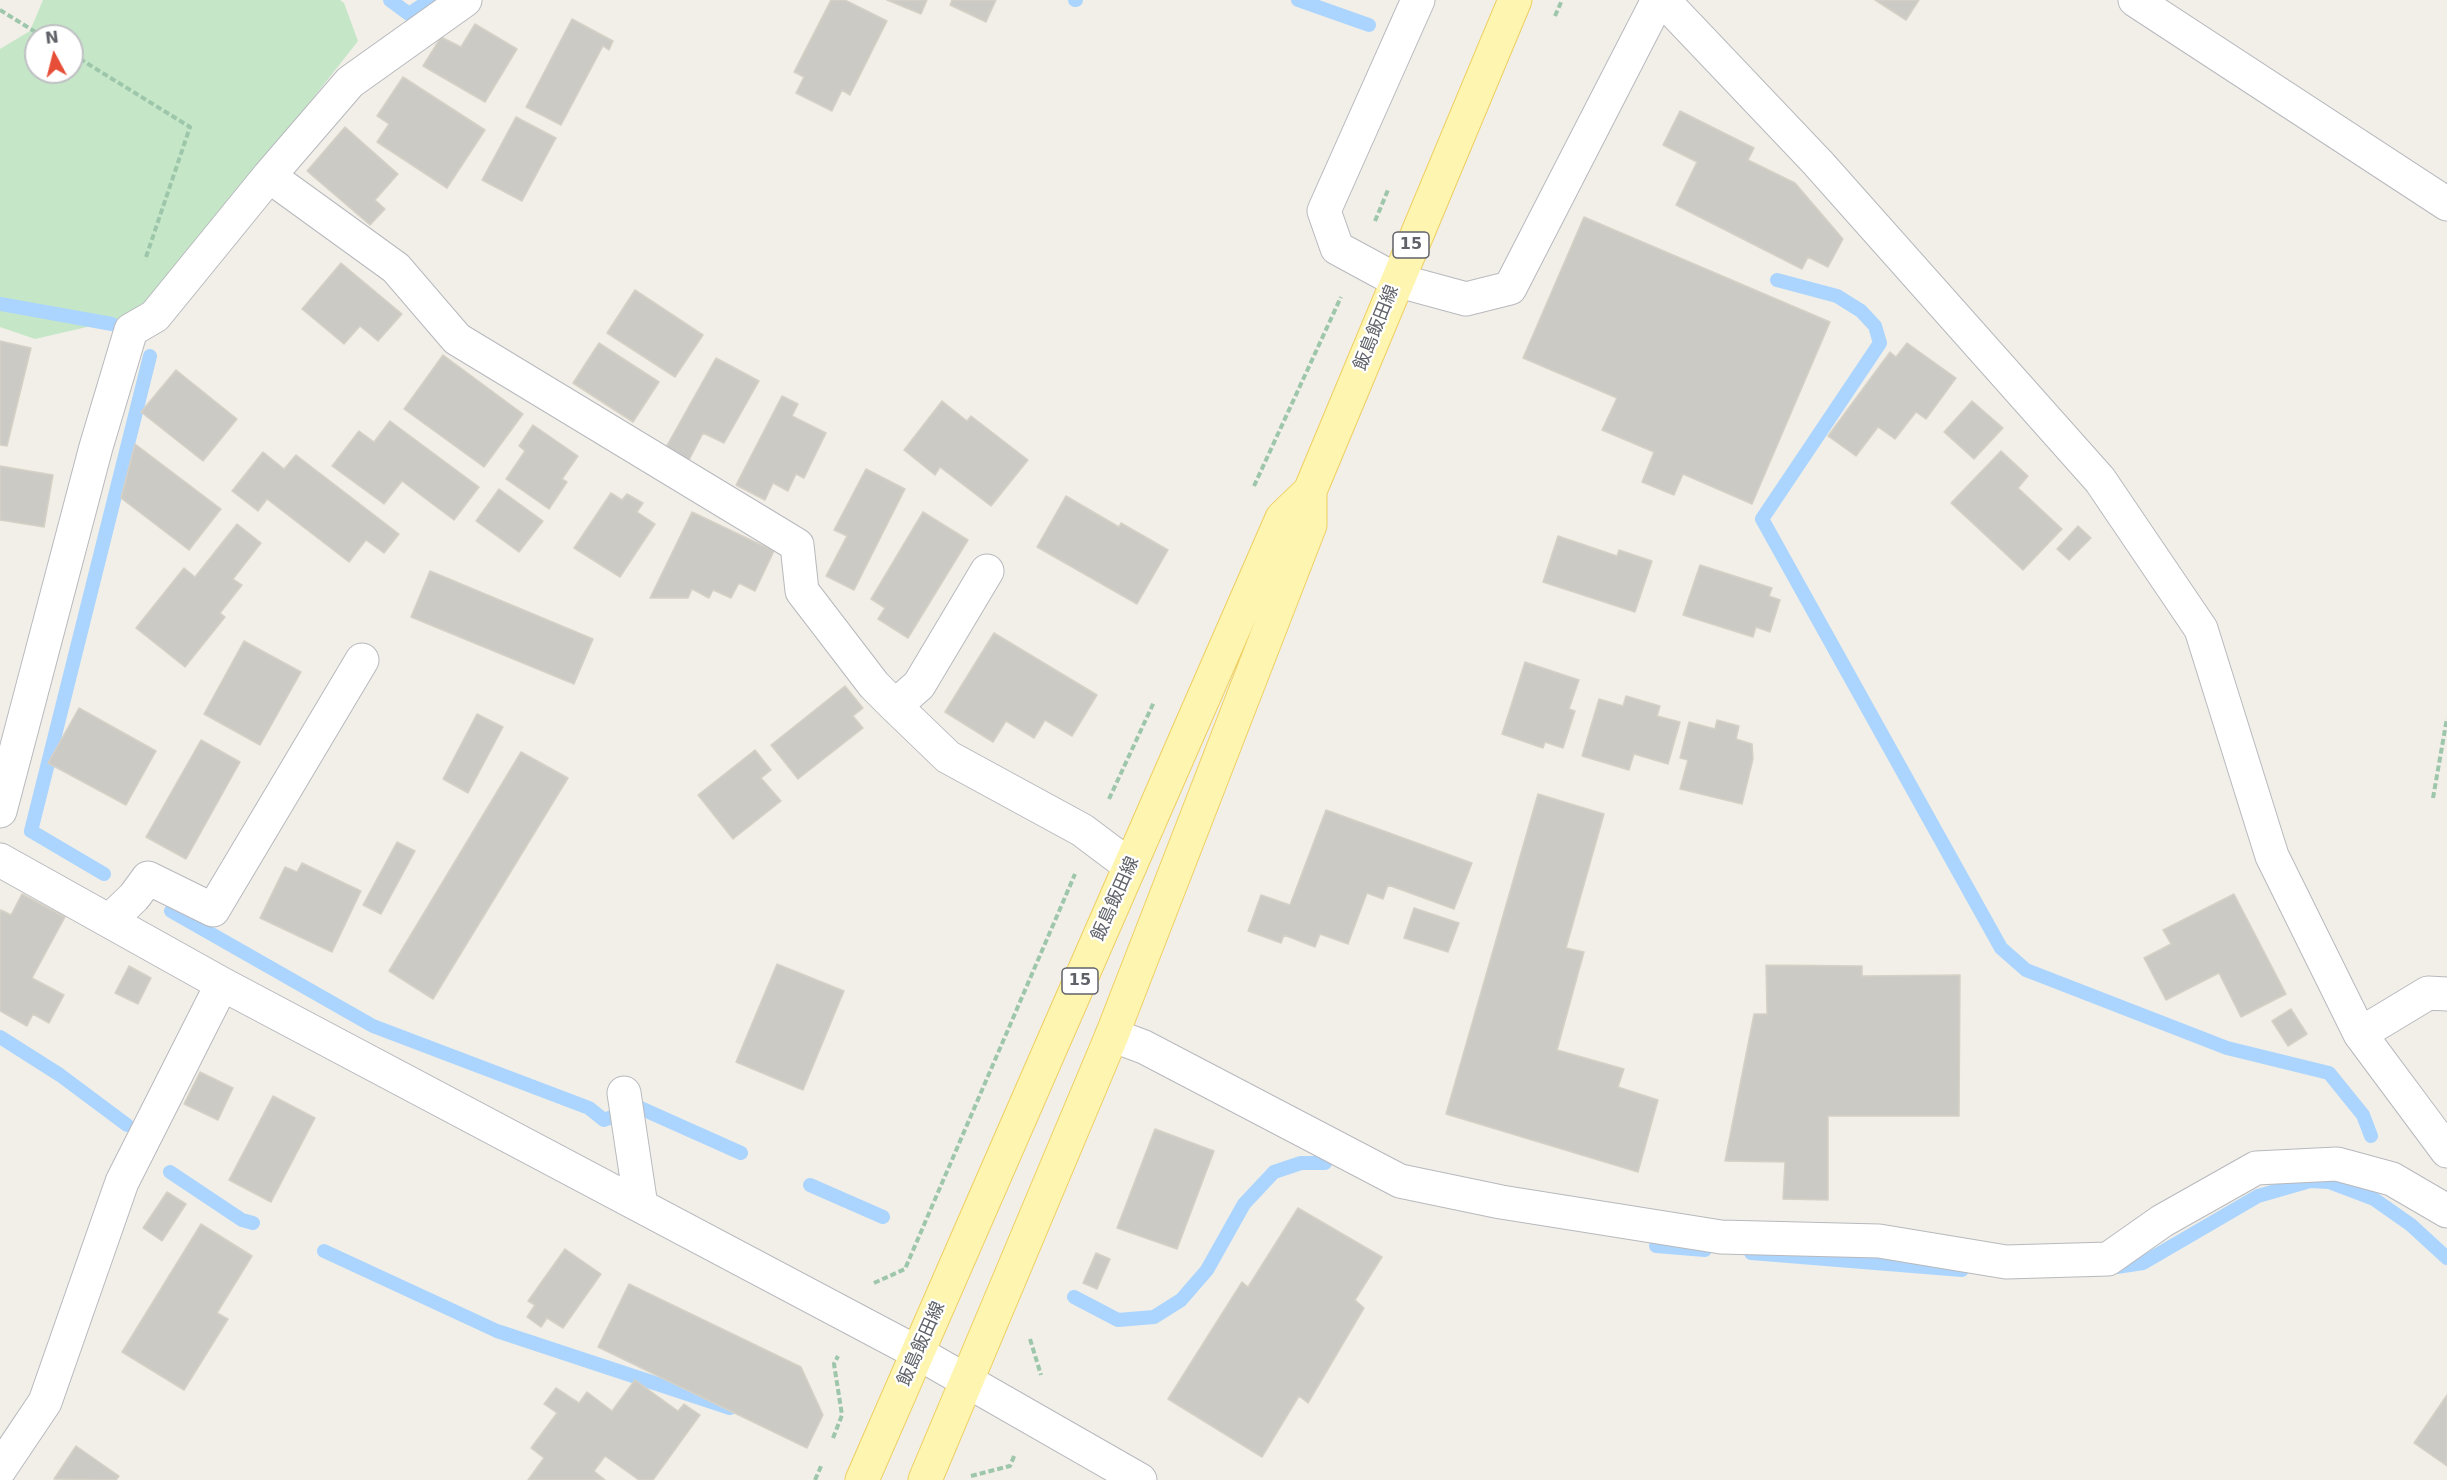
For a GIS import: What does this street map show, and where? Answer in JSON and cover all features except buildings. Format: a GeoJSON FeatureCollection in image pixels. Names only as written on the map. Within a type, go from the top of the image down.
{"type":"FeatureCollection","features":[{"type":"Feature","properties":{"kind":"main road","name":"飯島飯田線"},"geometry":{"type":"LineString","coordinates":[[925,1480],[1112,1035],[1310,525],[1310,491],[1396,280],[1515,0]]}},
{"type":"Feature","properties":{"kind":"main road","name":"飯島飯田線"},"geometry":{"type":"LineString","coordinates":[[862,1480],[1282,518],[1310,491]]}},
{"type":"Feature","properties":{"kind":"street"},"geometry":{"type":"LineString","coordinates":[[0,811],[96,447],[131,330],[154,316],[350,82],[465,0]]}},
{"type":"Feature","properties":{"kind":"street"},"geometry":{"type":"LineString","coordinates":[[1418,0],[1324,211],[1337,248],[1396,280],[1467,299],[1510,288],[1658,0]]}},
{"type":"Feature","properties":{"kind":"street"},"geometry":{"type":"LineString","coordinates":[[1663,0],[1818,163],[2100,480],[2201,629],[2272,856],[2360,1034],[2447,1151]]}},
{"type":"Feature","properties":{"kind":"street"},"geometry":{"type":"LineString","coordinates":[[2135,0],[2447,204]]}},
{"type":"Feature","properties":{"kind":"street"},"geometry":{"type":"LineString","coordinates":[[269,176],[396,268],[457,339],[797,545],[802,591],[874,685],[895,706],[948,757],[1082,830],[1130,866]]}},
{"type":"Feature","properties":{"kind":"street"},"geometry":{"type":"LineString","coordinates":[[895,706],[919,686],[987,571]]}},
{"type":"Feature","properties":{"kind":"street"},"geometry":{"type":"LineString","coordinates":[[109,921],[134,897],[148,878],[213,910],[362,660]]}},
{"type":"Feature","properties":{"kind":"street"},"geometry":{"type":"LineString","coordinates":[[0,860],[222,984],[918,1353],[1140,1480]]}},
{"type":"Feature","properties":{"kind":"street"},"geometry":{"type":"LineString","coordinates":[[0,1469],[45,1402],[122,1182],[222,984]]}},
{"type":"Feature","properties":{"kind":"street"},"geometry":{"type":"LineString","coordinates":[[2360,1034],[2428,993],[2447,994]]}},
{"type":"Feature","properties":{"kind":"street"},"geometry":{"type":"LineString","coordinates":[[1112,1035],[1143,1047],[1400,1181],[1501,1202],[1721,1237],[1879,1241],[2006,1262],[2108,1259],[2162,1221],[2256,1168],[2337,1164],[2392,1179],[2447,1211]]}},
{"type":"Feature","properties":{"kind":"street"},"geometry":{"type":"LineString","coordinates":[[624,1094],[641,1206]]}},
{"type":"Feature","properties":{"kind":"path"},"geometry":{"type":"LineString","coordinates":[[0,10],[24,25]]}},
{"type":"Feature","properties":{"kind":"path"},"geometry":{"type":"LineString","coordinates":[[84,61],[190,126],[142,271]]}},
{"type":"Feature","properties":{"kind":"path"},"geometry":{"type":"LineString","coordinates":[[2433,798],[2447,718]]}},
{"type":"Feature","properties":{"kind":"path"},"geometry":{"type":"LineString","coordinates":[[829,1447],[842,1415],[834,1364]]}},
{"type":"Feature","properties":{"kind":"path"},"geometry":{"type":"LineString","coordinates":[[815,1480],[824,1458]]}},
{"type":"Feature","properties":{"kind":"path"},"geometry":{"type":"LineString","coordinates":[[962,1478],[1010,1466]]}},
{"type":"Feature","properties":{"kind":"green space"},"geometry":{"type":"Polygon","coordinates":[[[43,0],[340,0],[344,3],[358,41],[143,314],[35,339],[0,327],[0,49],[24,35],[24,84],[84,84],[84,24],[33,24],[43,0]]]}},
{"type":"Feature","properties":{"kind":"waterway"},"geometry":{"type":"LineString","coordinates":[[390,0],[409,14],[430,0]]}},
{"type":"Feature","properties":{"kind":"waterway"},"geometry":{"type":"LineString","coordinates":[[1298,0],[1369,25]]}},
{"type":"Feature","properties":{"kind":"waterway"},"geometry":{"type":"LineString","coordinates":[[1777,280],[1837,296],[1861,311],[1875,326],[1880,343],[1762,519],[2001,948],[2026,970],[2227,1048],[2329,1073],[2363,1115],[2371,1136]]}},
{"type":"Feature","properties":{"kind":"waterway"},"geometry":{"type":"LineString","coordinates":[[0,304],[112,324]]}},
{"type":"Feature","properties":{"kind":"waterway"},"geometry":{"type":"LineString","coordinates":[[104,874],[31,831],[150,356]]}},
{"type":"Feature","properties":{"kind":"waterway"},"geometry":{"type":"LineString","coordinates":[[171,911],[373,1026],[589,1108],[604,1120],[638,1107],[741,1153]]}},
{"type":"Feature","properties":{"kind":"waterway"},"geometry":{"type":"LineString","coordinates":[[0,1037],[60,1075],[127,1125]]}},
{"type":"Feature","properties":{"kind":"waterway"},"geometry":{"type":"LineString","coordinates":[[1074,1297],[1118,1320],[1154,1317],[1181,1300],[1207,1270],[1244,1204],[1274,1172],[1301,1163],[1325,1163]]}},
{"type":"Feature","properties":{"kind":"waterway"},"geometry":{"type":"LineString","coordinates":[[170,1172],[242,1220],[253,1223]]}},
{"type":"Feature","properties":{"kind":"waterway"},"geometry":{"type":"LineString","coordinates":[[2110,1268],[2143,1263],[2258,1196],[2310,1181],[2329,1182],[2374,1199],[2411,1225],[2447,1258]]}},
{"type":"Feature","properties":{"kind":"waterway"},"geometry":{"type":"LineString","coordinates":[[810,1185],[883,1217]]}},
{"type":"Feature","properties":{"kind":"waterway"},"geometry":{"type":"LineString","coordinates":[[1656,1246],[1705,1250]]}},
{"type":"Feature","properties":{"kind":"waterway"},"geometry":{"type":"LineString","coordinates":[[324,1251],[497,1331],[730,1408]]}},
{"type":"Feature","properties":{"kind":"waterway"},"geometry":{"type":"LineString","coordinates":[[1751,1253],[1962,1270]]}}]}
